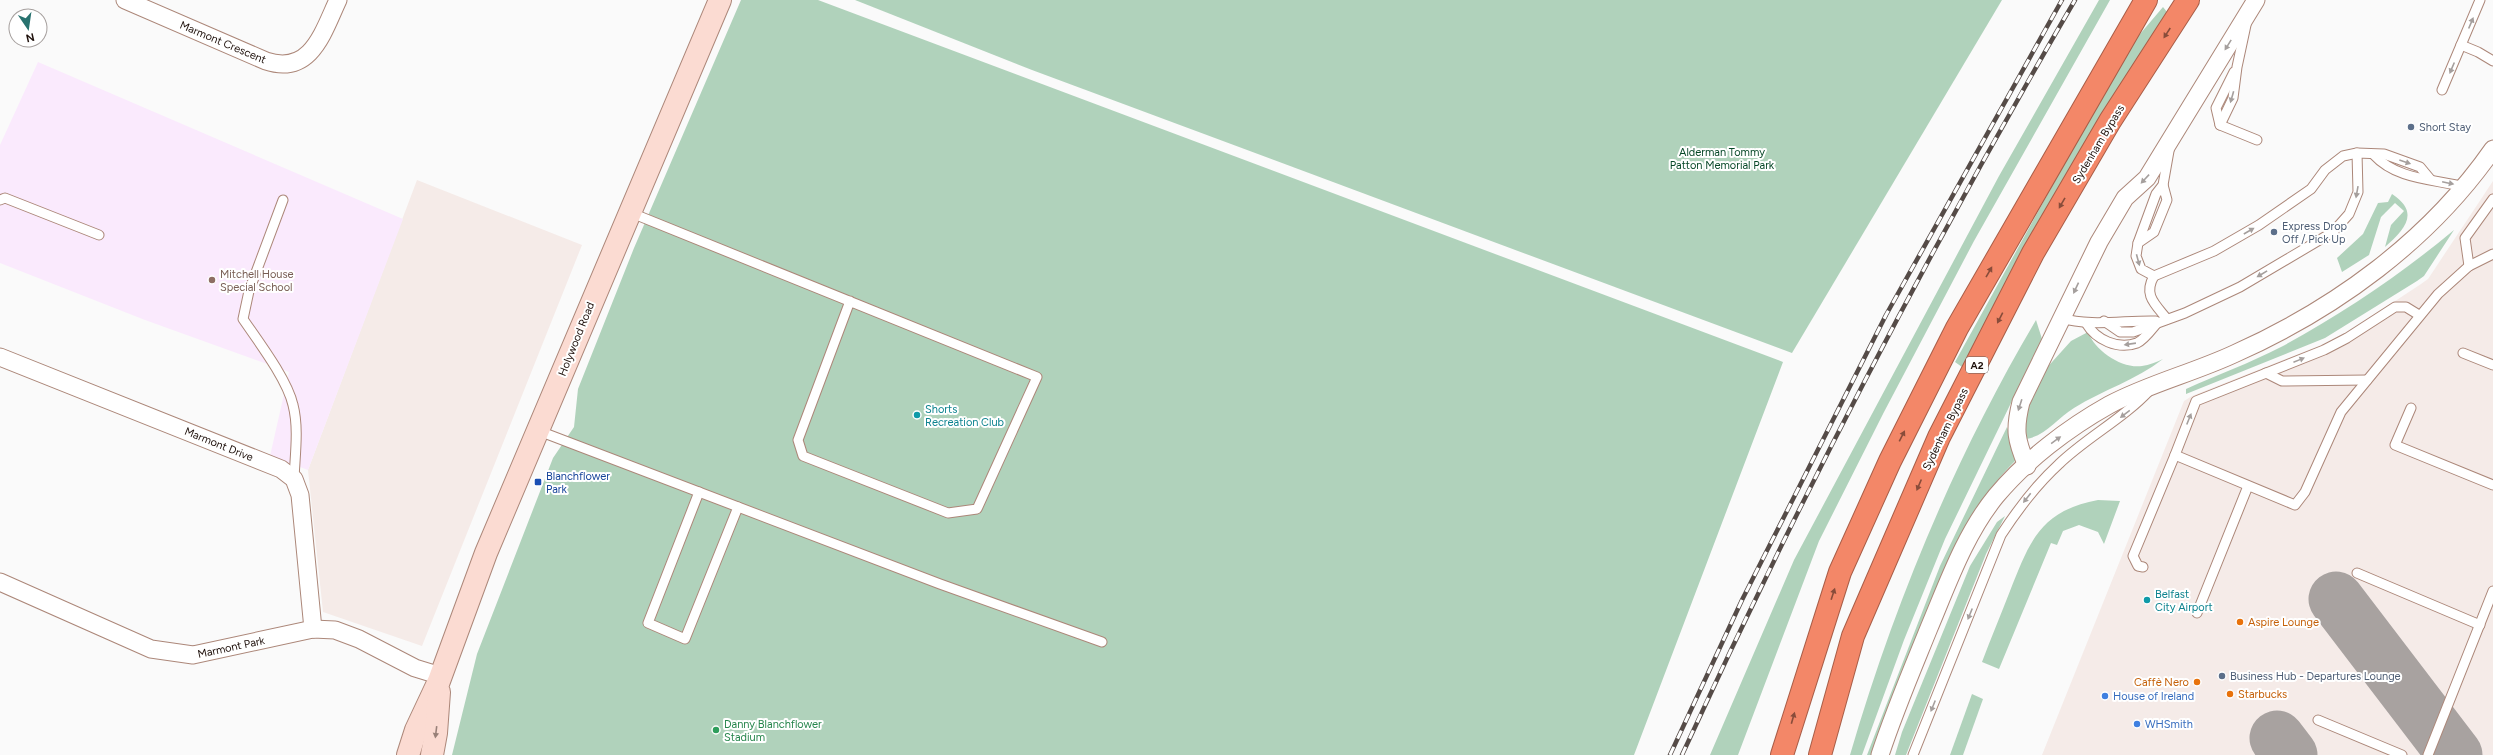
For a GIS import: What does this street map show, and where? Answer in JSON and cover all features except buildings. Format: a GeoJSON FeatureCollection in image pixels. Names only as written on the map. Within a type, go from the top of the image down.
{"type":"FeatureCollection","features":[{"type":"Feature","properties":{"kind":"highway"},"geometry":{"type":"LineString","coordinates":[[1782,755],[1840,572],[1890,461],[1957,328],[2146,0]]}},
{"type":"Feature","properties":{"kind":"highway","name":"Sydenham Bypass"},"geometry":{"type":"LineString","coordinates":[[1820,755],[1854,636],[1939,437],[2034,253],[2110,121],[2188,0]]}},
{"type":"Feature","properties":{"kind":"main road","name":"Holywood Road"},"geometry":{"type":"LineString","coordinates":[[408,755],[416,730],[440,678],[486,553],[539,431],[579,329],[720,0]]}},
{"type":"Feature","properties":{"kind":"main road","name":"Holywood Road"},"geometry":{"type":"LineString","coordinates":[[432,755],[436,733],[440,678]]}},
{"type":"Feature","properties":{"kind":"street","name":"Marmont Crescent"},"geometry":{"type":"LineString","coordinates":[[125,0],[266,61],[285,64],[294,63],[311,52],[318,43],[338,0]]}},
{"type":"Feature","properties":{"kind":"street"},"geometry":{"type":"LineString","coordinates":[[2027,466],[2016,440],[2015,423],[2021,402],[2086,266],[2125,198],[2147,178],[2253,4]]}},
{"type":"Feature","properties":{"kind":"street"},"geometry":{"type":"LineString","coordinates":[[1880,755],[1903,691],[1957,562],[1980,518],[1998,495],[2027,466],[2053,443],[2110,405],[2153,386],[2232,355],[2286,330],[2334,300],[2402,249],[2466,187],[2493,149]]}},
{"type":"Feature","properties":{"kind":"street","name":"Marmont Drive"},"geometry":{"type":"LineString","coordinates":[[0,357],[281,469],[294,479]]}},
{"type":"Feature","properties":{"kind":"street"},"geometry":{"type":"LineString","coordinates":[[294,479],[300,495],[313,629]]}},
{"type":"Feature","properties":{"kind":"street","name":"Marmont Park"},"geometry":{"type":"LineString","coordinates":[[0,582],[150,649],[193,655],[313,629],[335,630],[347,634],[415,668],[440,678]]}},
{"type":"Feature","properties":{"kind":"lane"},"geometry":{"type":"LineString","coordinates":[[2442,90],[2480,0]]}},
{"type":"Feature","properties":{"kind":"lane"},"geometry":{"type":"LineString","coordinates":[[2253,4],[2237,67],[2233,98],[2220,124],[2257,140]]}},
{"type":"Feature","properties":{"kind":"lane"},"geometry":{"type":"LineString","coordinates":[[2461,45],[2478,52],[2493,61]]}},
{"type":"Feature","properties":{"kind":"lane"},"geometry":{"type":"LineString","coordinates":[[2478,52],[2493,53]]}},
{"type":"Feature","properties":{"kind":"lane"},"geometry":{"type":"LineString","coordinates":[[2154,276],[2141,269],[2136,256],[2138,243],[2156,194],[2163,185],[2171,140]]}},
{"type":"Feature","properties":{"kind":"lane"},"geometry":{"type":"LineString","coordinates":[[2062,318],[2086,323],[2104,322],[2120,332],[2133,332],[2240,287],[2332,232],[2349,214],[2358,192],[2357,153]]}},
{"type":"Feature","properties":{"kind":"lane"},"geometry":{"type":"LineString","coordinates":[[2163,320],[2151,299],[2149,285],[2154,276],[2214,251],[2259,225],[2311,189],[2325,170],[2342,156],[2357,153],[2374,156],[2384,166],[2409,177],[2430,179],[2466,187]]}},
{"type":"Feature","properties":{"kind":"lane"},"geometry":{"type":"LineString","coordinates":[[0,200],[5,198],[99,235]]}},
{"type":"Feature","properties":{"kind":"lane"},"geometry":{"type":"LineString","coordinates":[[2469,266],[2466,238],[2493,199]]}},
{"type":"Feature","properties":{"kind":"lane"},"geometry":{"type":"LineString","coordinates":[[283,200],[249,291],[243,319],[273,364],[293,404],[296,442],[294,479]]}},
{"type":"Feature","properties":{"kind":"lane"},"geometry":{"type":"LineString","coordinates":[[629,212],[850,301],[1037,377],[977,509],[948,513],[803,456],[798,440],[850,301]]}},
{"type":"Feature","properties":{"kind":"lane"},"geometry":{"type":"LineString","coordinates":[[2175,455],[2294,505],[2305,492],[2341,412],[2366,380],[2438,294],[2469,266],[2493,254]]}},
{"type":"Feature","properties":{"kind":"lane"},"geometry":{"type":"LineString","coordinates":[[2143,567],[2138,566],[2133,556],[2196,402],[2347,338],[2395,306],[2406,307],[2419,315]]}},
{"type":"Feature","properties":{"kind":"lane"},"geometry":{"type":"LineString","coordinates":[[2086,323],[2089,329],[2109,344],[2123,345],[2138,343],[2163,320]]}},
{"type":"Feature","properties":{"kind":"lane"},"geometry":{"type":"LineString","coordinates":[[2463,353],[2493,365]]}},
{"type":"Feature","properties":{"kind":"lane"},"geometry":{"type":"LineString","coordinates":[[2266,373],[2282,381],[2366,380]]}},
{"type":"Feature","properties":{"kind":"lane"},"geometry":{"type":"LineString","coordinates":[[1913,755],[2001,536],[2015,513],[2059,464],[2134,407],[2153,386]]}},
{"type":"Feature","properties":{"kind":"lane"},"geometry":{"type":"LineString","coordinates":[[2411,408],[2395,446],[2493,485]]}},
{"type":"Feature","properties":{"kind":"lane"},"geometry":{"type":"LineString","coordinates":[[539,431],[940,584],[1102,642]]}},
{"type":"Feature","properties":{"kind":"lane"},"geometry":{"type":"LineString","coordinates":[[2198,613],[2248,486]]}},
{"type":"Feature","properties":{"kind":"lane"},"geometry":{"type":"LineString","coordinates":[[699,492],[648,623],[685,638],[738,507]]}},
{"type":"Feature","properties":{"kind":"lane"},"geometry":{"type":"LineString","coordinates":[[2357,573],[2480,625]]}},
{"type":"Feature","properties":{"kind":"lane"},"geometry":{"type":"LineString","coordinates":[[2196,588],[2205,592]]}},
{"type":"Feature","properties":{"kind":"lane"},"geometry":{"type":"LineString","coordinates":[[2428,755],[2493,591]]}},
{"type":"Feature","properties":{"kind":"lane"},"geometry":{"type":"LineString","coordinates":[[2318,720],[2402,755]]}},
{"type":"Feature","properties":{"kind":"shaded area","name":"Mitchell House Special School"},"geometry":{"type":"Polygon","coordinates":[[[38,62],[403,219],[308,470],[270,456],[289,372],[145,320],[0,263],[0,145],[38,62]]]}},
{"type":"Feature","properties":{"kind":"shaded area"},"geometry":{"type":"Polygon","coordinates":[[[417,180],[582,245],[422,646],[323,612],[308,470],[417,180]]]}},
{"type":"Feature","properties":{"kind":"shaded area"},"geometry":{"type":"Polygon","coordinates":[[[2493,181],[2493,755],[2042,755],[2184,401],[2192,396],[2339,338],[2421,284],[2428,279],[2493,181]]]}},
{"type":"Feature","properties":{"kind":"green space"},"geometry":{"type":"Polygon","coordinates":[[[741,0],[818,0],[1783,362],[1634,755],[452,755],[477,654],[553,458],[574,427],[578,389],[634,248],[741,0]]]}},
{"type":"Feature","properties":{"kind":"green space","name":"Alderman Tommy Patton Memorial Park"},"geometry":{"type":"Polygon","coordinates":[[[855,0],[2002,0],[1792,353],[1032,70],[855,0]]]}},
{"type":"Feature","properties":{"kind":"green space"},"geometry":{"type":"Polygon","coordinates":[[[2099,0],[2110,0],[1974,241],[1884,412],[1819,541],[1738,755],[1710,755],[1794,560],[1999,176],[2099,0]]]}},
{"type":"Feature","properties":{"kind":"green space"},"geometry":{"type":"Polygon","coordinates":[[[2163,7],[2167,12],[2054,199],[1962,367],[1955,362],[2129,47],[2163,7]]]}},
{"type":"Feature","properties":{"kind":"green space"},"geometry":{"type":"Polygon","coordinates":[[[2392,194],[2401,201],[2406,208],[2408,215],[2403,228],[2385,247],[2391,225],[2404,211],[2395,203],[2381,217],[2369,255],[2342,272],[2337,258],[2363,234],[2378,203],[2388,202],[2392,194]]]}},
{"type":"Feature","properties":{"kind":"green space"},"geometry":{"type":"Polygon","coordinates":[[[2454,230],[2424,276],[2325,338],[2186,394],[2186,389],[2269,353],[2326,321],[2392,278],[2454,230]]]}},
{"type":"Feature","properties":{"kind":"green space"},"geometry":{"type":"Polygon","coordinates":[[[2036,320],[2042,339],[1945,539],[1904,640],[1862,755],[1850,755],[1886,642],[1930,532],[1979,424],[2036,320]]]}},
{"type":"Feature","properties":{"kind":"green space"},"geometry":{"type":"Polygon","coordinates":[[[2088,332],[2103,352],[2118,362],[2126,365],[2142,366],[2163,359],[2142,373],[2074,408],[2040,434],[2026,439],[2021,420],[2043,372],[2071,341],[2088,332]]]}},
{"type":"Feature","properties":{"kind":"green space"},"geometry":{"type":"Polygon","coordinates":[[[2007,427],[2017,458],[1998,480],[1969,520],[1947,564],[1927,610],[1871,755],[1867,755],[1940,566],[2007,427]]]}},
{"type":"Feature","properties":{"kind":"green space"},"geometry":{"type":"Polygon","coordinates":[[[2098,500],[2120,501],[2104,544],[2098,532],[2079,525],[2063,531],[2057,545],[2051,543],[1999,669],[1982,662],[2017,573],[2031,543],[2050,520],[2078,505],[2098,500]]]}},
{"type":"Feature","properties":{"kind":"green space"},"geometry":{"type":"Polygon","coordinates":[[[2005,516],[1986,554],[1906,755],[1895,755],[1902,732],[1970,566],[1997,522],[2005,516]]]}},
{"type":"Feature","properties":{"kind":"green space"},"geometry":{"type":"Polygon","coordinates":[[[1972,694],[1983,699],[1963,755],[1950,755],[1972,694]]]}},
{"type":"Feature","properties":{"kind":"taxiway"},"geometry":{"type":"LineString","coordinates":[[2336,599],[2455,755]]}},
{"type":"Feature","properties":{"kind":"taxiway"},"geometry":{"type":"LineString","coordinates":[[2277,738],[2290,755]]}},
{"type":"Feature","properties":{"kind":"railway"},"geometry":{"type":"LineString","coordinates":[[1670,755],[1742,600],[1886,315],[2062,0]]}},
{"type":"Feature","properties":{"kind":"railway"},"geometry":{"type":"LineString","coordinates":[[1682,755],[1820,467],[1970,185],[2075,0]]}},
{"type":"Feature","properties":{"kind":"place","name":"Short Stay"},"geometry":{"type":"Point","coordinates":[2411,127]}},
{"type":"Feature","properties":{"kind":"place","name":"Express Drop Off / Pick Up"},"geometry":{"type":"Point","coordinates":[2274,232]}},
{"type":"Feature","properties":{"kind":"place","name":"Mitchell House Special School"},"geometry":{"type":"Point","coordinates":[212,280]}},
{"type":"Feature","properties":{"kind":"place","name":"Shorts Recreation Club"},"geometry":{"type":"Point","coordinates":[917,415]}},
{"type":"Feature","properties":{"kind":"place","name":"Blanchflower Park"},"geometry":{"type":"Point","coordinates":[538,482]}},
{"type":"Feature","properties":{"kind":"place","name":"Belfast City Airport"},"geometry":{"type":"Point","coordinates":[2147,600]}},
{"type":"Feature","properties":{"kind":"place","name":"Aspire Lounge"},"geometry":{"type":"Point","coordinates":[2240,622]}},
{"type":"Feature","properties":{"kind":"place","name":"Business Hub - Departures Lounge"},"geometry":{"type":"Point","coordinates":[2222,676]}},
{"type":"Feature","properties":{"kind":"place","name":"Caffè Nero"},"geometry":{"type":"Point","coordinates":[2197,682]}},
{"type":"Feature","properties":{"kind":"place","name":"Starbucks"},"geometry":{"type":"Point","coordinates":[2230,694]}},
{"type":"Feature","properties":{"kind":"place","name":"House of Ireland"},"geometry":{"type":"Point","coordinates":[2105,696]}},
{"type":"Feature","properties":{"kind":"place","name":"WHSmith"},"geometry":{"type":"Point","coordinates":[2137,724]}},
{"type":"Feature","properties":{"kind":"place","name":"Danny Blanchflower Stadium"},"geometry":{"type":"Point","coordinates":[716,730]}}]}
